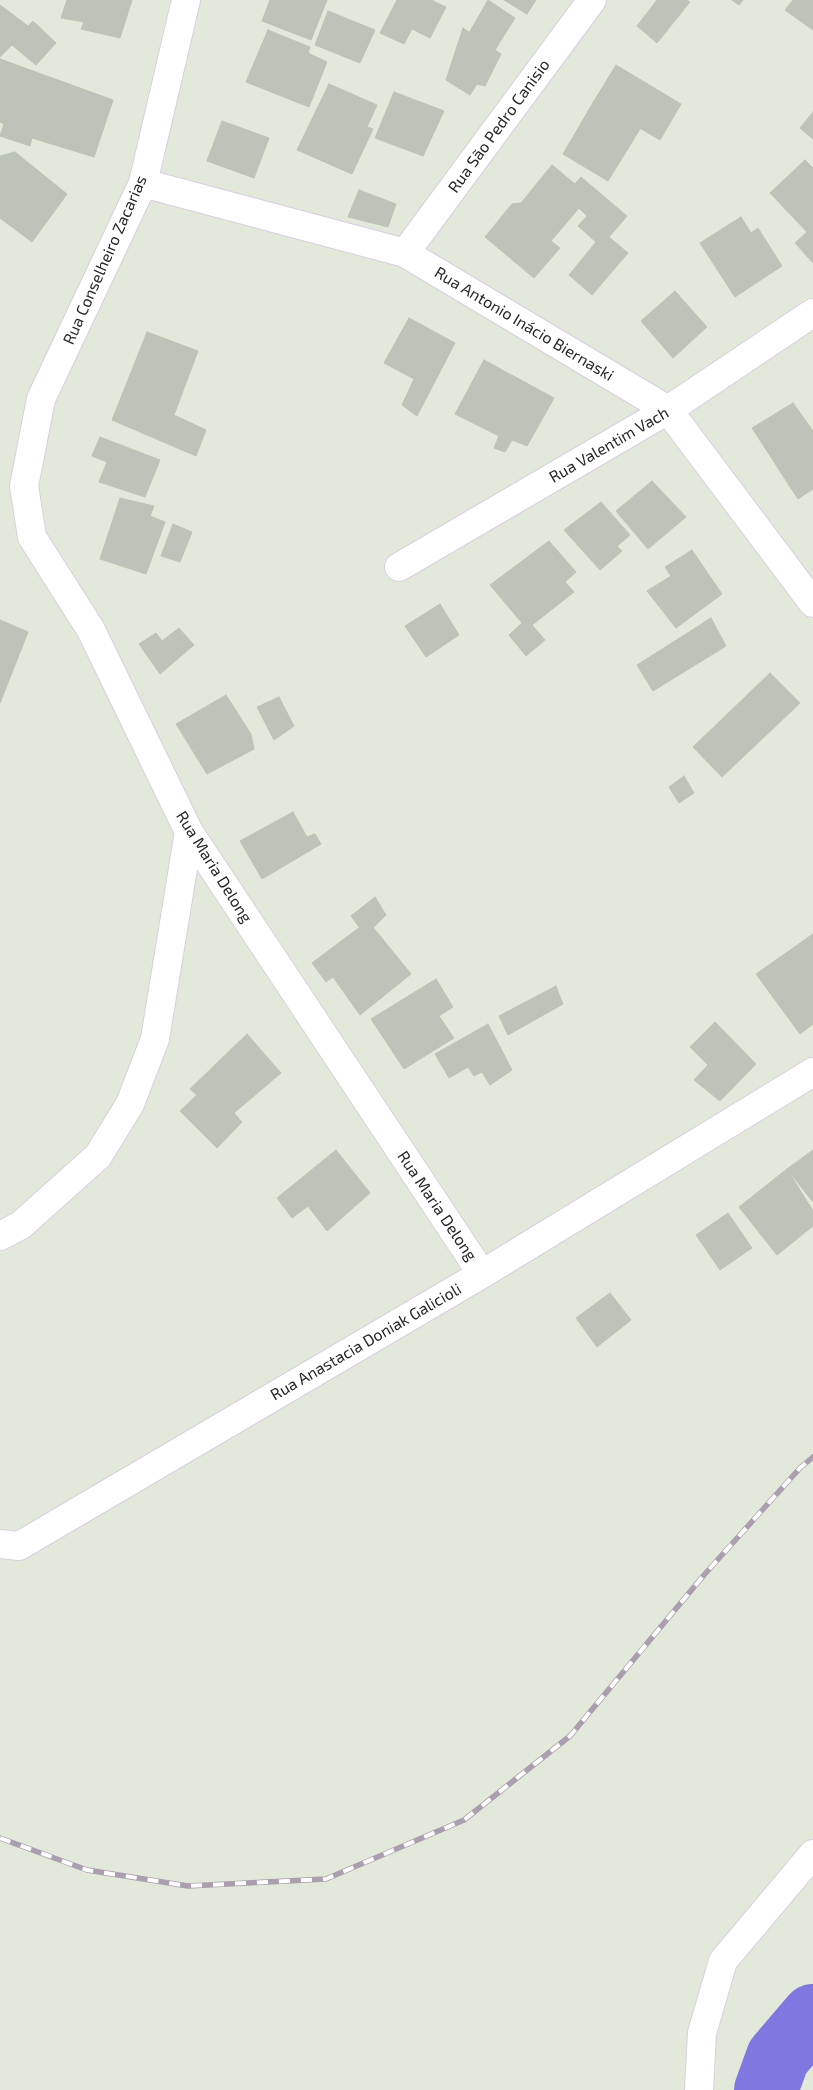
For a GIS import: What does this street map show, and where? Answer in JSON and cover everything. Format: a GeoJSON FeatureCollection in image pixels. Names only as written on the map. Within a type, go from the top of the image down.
{"type":"FeatureCollection","features":[{"type":"Feature","properties":{"kind":"street","name":"Rua Conselheiro Zacarias"},"geometry":{"type":"LineString","coordinates":[[41,399],[143,183],[186,0]]}},
{"type":"Feature","properties":{"kind":"street","name":"Rua São Pedro Canisio"},"geometry":{"type":"LineString","coordinates":[[406,253],[592,0]]}},
{"type":"Feature","properties":{"kind":"street","name":"Rua Antonio Inácio Biernaski"},"geometry":{"type":"LineString","coordinates":[[143,183],[406,253],[668,410],[813,603]]}},
{"type":"Feature","properties":{"kind":"street","name":"Rua Valentim Vach"},"geometry":{"type":"LineString","coordinates":[[399,567],[668,410],[813,313]]}},
{"type":"Feature","properties":{"kind":"street","name":"Rua Maria Delong"},"geometry":{"type":"LineString","coordinates":[[41,399],[24,486],[32,536],[91,630],[189,832],[482,1274]]}},
{"type":"Feature","properties":{"kind":"street"},"geometry":{"type":"LineString","coordinates":[[0,1236],[21,1224],[98,1156],[130,1104],[155,1039],[189,832]]}},
{"type":"Feature","properties":{"kind":"street","name":"Rua Anastacia Doniak Galicioli"},"geometry":{"type":"LineString","coordinates":[[9,1545],[482,1274],[813,1072]]}},
{"type":"Feature","properties":{"kind":"street"},"geometry":{"type":"LineString","coordinates":[[699,2090],[702,2034],[723,1961],[813,1854]]}},
{"type":"Feature","properties":{"kind":"building"},"geometry":{"type":"Polygon","coordinates":[[[67,0],[132,0],[120,38],[81,29],[84,22],[61,18],[67,0]]]}},
{"type":"Feature","properties":{"kind":"building"},"geometry":{"type":"Polygon","coordinates":[[[270,0],[327,0],[311,40],[262,21],[270,0]]]}},
{"type":"Feature","properties":{"kind":"building"},"geometry":{"type":"Polygon","coordinates":[[[397,0],[431,0],[446,7],[430,38],[412,29],[404,44],[380,33],[397,0]]]}},
{"type":"Feature","properties":{"kind":"building"},"geometry":{"type":"Polygon","coordinates":[[[488,0],[515,18],[495,50],[469,33],[488,0]]]}},
{"type":"Feature","properties":{"kind":"building"},"geometry":{"type":"Polygon","coordinates":[[[504,0],[536,0],[527,14],[504,0]]]}},
{"type":"Feature","properties":{"kind":"building"},"geometry":{"type":"Polygon","coordinates":[[[657,0],[687,0],[690,2],[657,43],[637,26],[657,0]]]}},
{"type":"Feature","properties":{"kind":"building"},"geometry":{"type":"Polygon","coordinates":[[[732,0],[743,0],[739,5],[732,0]]]}},
{"type":"Feature","properties":{"kind":"building"},"geometry":{"type":"Polygon","coordinates":[[[793,0],[813,0],[813,30],[785,10],[793,0]]]}},
{"type":"Feature","properties":{"kind":"building"},"geometry":{"type":"Polygon","coordinates":[[[0,5],[28,26],[33,21],[56,43],[36,65],[12,45],[0,57],[0,5]]]}},
{"type":"Feature","properties":{"kind":"building"},"geometry":{"type":"Polygon","coordinates":[[[328,11],[375,30],[360,63],[315,45],[328,11]]]}},
{"type":"Feature","properties":{"kind":"building"},"geometry":{"type":"Polygon","coordinates":[[[463,28],[501,54],[485,86],[477,84],[470,95],[446,80],[463,28]]]}},
{"type":"Feature","properties":{"kind":"building"},"geometry":{"type":"Polygon","coordinates":[[[268,30],[310,47],[308,53],[327,62],[309,107],[246,82],[268,30]]]}},
{"type":"Feature","properties":{"kind":"building"},"geometry":{"type":"Polygon","coordinates":[[[0,59],[113,100],[94,157],[32,138],[30,146],[0,136],[4,124],[0,122],[0,59]]]}},
{"type":"Feature","properties":{"kind":"building"},"geometry":{"type":"Polygon","coordinates":[[[616,65],[681,104],[660,140],[594,101],[616,65]]]}},
{"type":"Feature","properties":{"kind":"building"},"geometry":{"type":"Polygon","coordinates":[[[329,84],[377,105],[367,127],[373,129],[352,174],[297,150],[329,84]]]}},
{"type":"Feature","properties":{"kind":"building"},"geometry":{"type":"Polygon","coordinates":[[[394,92],[444,111],[423,156],[375,138],[394,92]]]}},
{"type":"Feature","properties":{"kind":"building"},"geometry":{"type":"Polygon","coordinates":[[[594,101],[640,129],[608,181],[563,154],[594,101]]]}},
{"type":"Feature","properties":{"kind":"building"},"geometry":{"type":"Polygon","coordinates":[[[813,112],[813,139],[800,128],[813,112]]]}},
{"type":"Feature","properties":{"kind":"building"},"geometry":{"type":"Polygon","coordinates":[[[222,121],[269,138],[254,178],[207,161],[222,121]]]}},
{"type":"Feature","properties":{"kind":"building"},"geometry":{"type":"Polygon","coordinates":[[[15,152],[67,194],[32,242],[0,218],[0,156],[15,152]]]}},
{"type":"Feature","properties":{"kind":"building"},"geometry":{"type":"Polygon","coordinates":[[[805,160],[813,168],[813,263],[795,243],[807,232],[770,193],[805,160]]]}},
{"type":"Feature","properties":{"kind":"building"},"geometry":{"type":"Polygon","coordinates":[[[552,165],[575,184],[581,177],[627,216],[609,237],[628,253],[592,295],[569,275],[596,242],[578,226],[587,216],[579,208],[551,241],[560,248],[534,278],[485,237],[512,204],[521,203],[552,165]]]}},
{"type":"Feature","properties":{"kind":"building"},"geometry":{"type":"Polygon","coordinates":[[[359,190],[396,204],[388,227],[348,217],[359,190]]]}},
{"type":"Feature","properties":{"kind":"building"},"geometry":{"type":"Polygon","coordinates":[[[741,217],[751,233],[758,228],[782,266],[735,297],[700,243],[741,217]]]}},
{"type":"Feature","properties":{"kind":"building"},"geometry":{"type":"Polygon","coordinates":[[[675,291],[707,327],[673,358],[641,321],[675,291]]]}},
{"type":"Feature","properties":{"kind":"building"},"geometry":{"type":"Polygon","coordinates":[[[409,318],[455,343],[417,416],[402,405],[414,379],[384,363],[409,318]]]}},
{"type":"Feature","properties":{"kind":"building"},"geometry":{"type":"Polygon","coordinates":[[[147,332],[198,351],[174,415],[206,430],[196,456],[112,420],[147,332]]]}},
{"type":"Feature","properties":{"kind":"building"},"geometry":{"type":"Polygon","coordinates":[[[484,360],[554,398],[527,446],[512,440],[505,452],[494,448],[499,436],[455,414],[484,360]]]}},
{"type":"Feature","properties":{"kind":"building"},"geometry":{"type":"Polygon","coordinates":[[[793,403],[813,431],[813,489],[798,499],[752,428],[793,403]]]}},
{"type":"Feature","properties":{"kind":"building"},"geometry":{"type":"Polygon","coordinates":[[[100,437],[160,460],[145,497],[99,482],[107,462],[92,456],[100,437]]]}},
{"type":"Feature","properties":{"kind":"building"},"geometry":{"type":"Polygon","coordinates":[[[652,481],[686,517],[648,549],[616,511],[652,481]]]}},
{"type":"Feature","properties":{"kind":"building"},"geometry":{"type":"Polygon","coordinates":[[[120,498],[154,506],[150,516],[165,522],[146,574],[100,559],[120,498]]]}},
{"type":"Feature","properties":{"kind":"building"},"geometry":{"type":"Polygon","coordinates":[[[601,502],[630,535],[617,546],[622,551],[600,570],[564,530],[601,502]]]}},
{"type":"Feature","properties":{"kind":"building"},"geometry":{"type":"Polygon","coordinates":[[[173,524],[192,532],[180,562],[161,556],[173,524]]]}},
{"type":"Feature","properties":{"kind":"building"},"geometry":{"type":"Polygon","coordinates":[[[549,541],[576,572],[565,582],[574,592],[532,625],[545,640],[526,656],[509,635],[522,623],[490,585],[549,541]]]}},
{"type":"Feature","properties":{"kind":"building"},"geometry":{"type":"Polygon","coordinates":[[[692,550],[722,594],[676,628],[647,591],[671,576],[665,567],[692,550]]]}},
{"type":"Feature","properties":{"kind":"building"},"geometry":{"type":"Polygon","coordinates":[[[440,604],[459,635],[426,657],[405,626],[440,604]]]}},
{"type":"Feature","properties":{"kind":"building"},"geometry":{"type":"Polygon","coordinates":[[[711,618],[726,646],[653,691],[637,665],[711,618]]]}},
{"type":"Feature","properties":{"kind":"building"},"geometry":{"type":"Polygon","coordinates":[[[0,620],[28,632],[0,703],[0,620]]]}},
{"type":"Feature","properties":{"kind":"building"},"geometry":{"type":"Polygon","coordinates":[[[179,628],[194,645],[160,674],[139,644],[156,633],[162,641],[179,628]]]}},
{"type":"Feature","properties":{"kind":"building"},"geometry":{"type":"Polygon","coordinates":[[[770,673],[800,703],[722,777],[693,747],[770,673]]]}},
{"type":"Feature","properties":{"kind":"building"},"geometry":{"type":"Polygon","coordinates":[[[226,695],[251,734],[254,749],[207,774],[176,724],[226,695]]]}},
{"type":"Feature","properties":{"kind":"building"},"geometry":{"type":"Polygon","coordinates":[[[279,697],[294,726],[274,740],[257,707],[279,697]]]}},
{"type":"Feature","properties":{"kind":"building"},"geometry":{"type":"Polygon","coordinates":[[[684,776],[694,793],[679,803],[669,787],[684,776]]]}},
{"type":"Feature","properties":{"kind":"building"},"geometry":{"type":"Polygon","coordinates":[[[293,812],[307,837],[315,834],[321,844],[262,879],[240,841],[293,812]]]}},
{"type":"Feature","properties":{"kind":"building"},"geometry":{"type":"Polygon","coordinates":[[[375,897],[386,915],[373,928],[368,921],[359,927],[351,916],[375,897]]]}},
{"type":"Feature","properties":{"kind":"building"},"geometry":{"type":"Polygon","coordinates":[[[368,921],[411,974],[360,1015],[333,977],[326,982],[312,963],[368,921]]]}},
{"type":"Feature","properties":{"kind":"building"},"geometry":{"type":"Polygon","coordinates":[[[813,934],[813,1024],[800,1034],[756,974],[813,934]]]}},
{"type":"Feature","properties":{"kind":"building"},"geometry":{"type":"Polygon","coordinates":[[[436,979],[453,1007],[439,1016],[454,1038],[404,1069],[371,1019],[436,979]]]}},
{"type":"Feature","properties":{"kind":"building"},"geometry":{"type":"Polygon","coordinates":[[[556,986],[563,1004],[508,1035],[499,1016],[556,986]]]}},
{"type":"Feature","properties":{"kind":"building"},"geometry":{"type":"Polygon","coordinates":[[[715,1022],[756,1064],[720,1101],[694,1080],[708,1065],[690,1047],[715,1022]]]}},
{"type":"Feature","properties":{"kind":"building"},"geometry":{"type":"Polygon","coordinates":[[[488,1024],[512,1070],[490,1085],[482,1072],[474,1076],[468,1067],[449,1078],[435,1054],[488,1024]]]}},
{"type":"Feature","properties":{"kind":"building"},"geometry":{"type":"Polygon","coordinates":[[[247,1034],[281,1073],[234,1113],[242,1122],[217,1148],[180,1111],[197,1095],[190,1089],[247,1034]]]}},
{"type":"Feature","properties":{"kind":"building"},"geometry":{"type":"Polygon","coordinates":[[[336,1150],[370,1193],[327,1231],[308,1206],[292,1218],[277,1198],[336,1150]]]}},
{"type":"Feature","properties":{"kind":"building"},"geometry":{"type":"Polygon","coordinates":[[[813,1150],[813,1200],[812,1201],[787,1169],[813,1150]]]}},
{"type":"Feature","properties":{"kind":"building"},"geometry":{"type":"Polygon","coordinates":[[[787,1169],[813,1211],[813,1226],[777,1255],[739,1207],[787,1169]]]}},
{"type":"Feature","properties":{"kind":"building"},"geometry":{"type":"Polygon","coordinates":[[[728,1213],[752,1248],[720,1270],[696,1235],[728,1213]]]}},
{"type":"Feature","properties":{"kind":"building"},"geometry":{"type":"Polygon","coordinates":[[[610,1293],[631,1320],[597,1347],[576,1318],[610,1293]]]}},
{"type":"Feature","properties":{"kind":"waterway"},"geometry":{"type":"LineString","coordinates":[[766,2090],[778,2057],[813,2016]]}},
{"type":"Feature","properties":{"kind":"railway"},"geometry":{"type":"LineString","coordinates":[[0,1838],[87,1870],[188,1886],[326,1879],[464,1820],[570,1736],[704,1575],[800,1468],[813,1457]]}}]}
